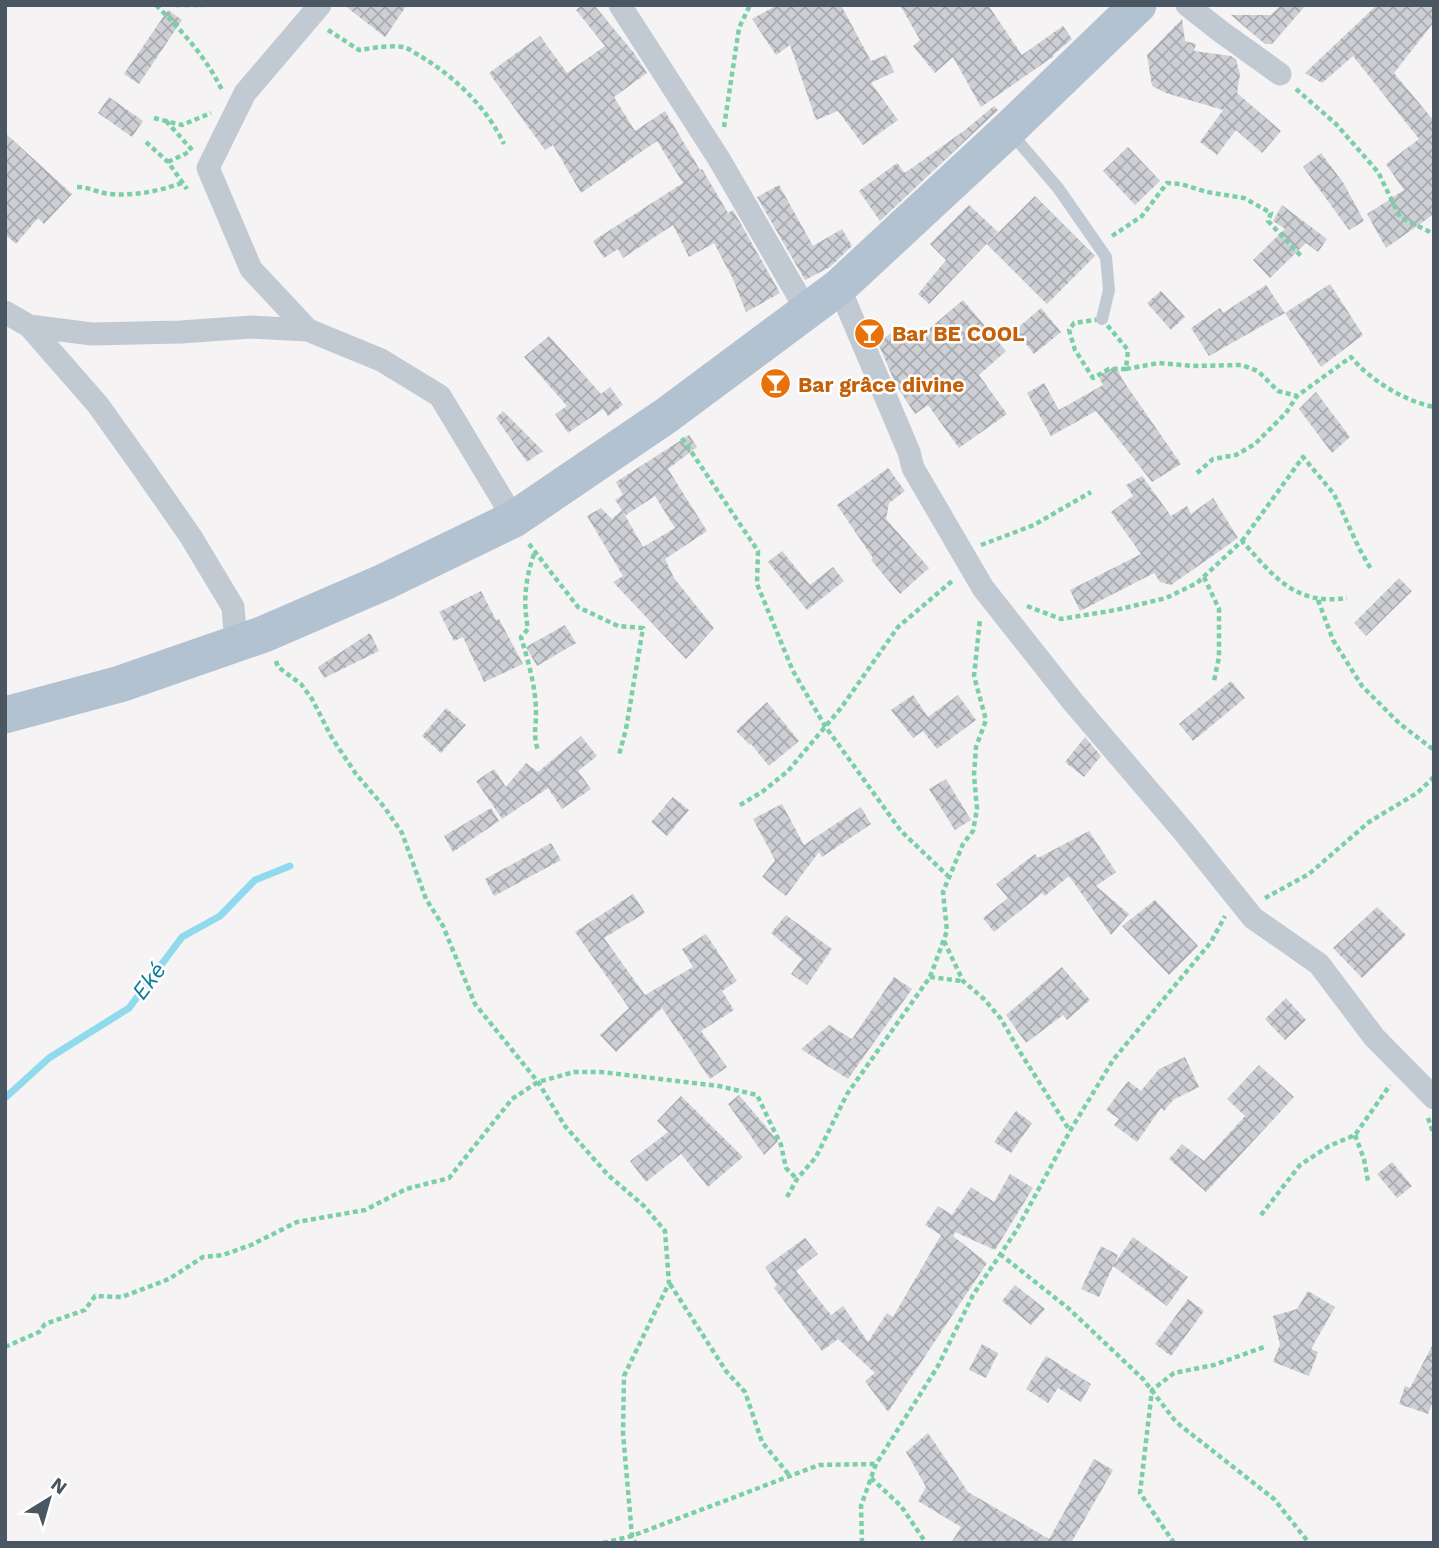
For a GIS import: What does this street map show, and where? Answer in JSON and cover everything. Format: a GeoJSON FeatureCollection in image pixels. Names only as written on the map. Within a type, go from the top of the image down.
{"type":"FeatureCollection","features":[{"type":"Feature","properties":{"kind":"main road"},"geometry":{"type":"LineString","coordinates":[[5,715],[120,684],[250,639],[384,582],[514,519],[667,415],[839,287],[1138,5]]}},
{"type":"Feature","properties":{"kind":"street"},"geometry":{"type":"LineString","coordinates":[[620,5],[719,159],[807,311]]}},
{"type":"Feature","properties":{"kind":"street"},"geometry":{"type":"LineString","coordinates":[[1187,5],[1280,74]]}},
{"type":"Feature","properties":{"kind":"street"},"geometry":{"type":"LineString","coordinates":[[308,330],[251,270],[208,167],[234,106],[316,11]]}},
{"type":"Feature","properties":{"kind":"street"},"geometry":{"type":"LineString","coordinates":[[839,287],[909,452],[913,468],[971,570],[1073,702],[1185,832],[1252,918],[1319,964],[1374,1037],[1434,1098]]}},
{"type":"Feature","properties":{"kind":"street"},"geometry":{"type":"LineString","coordinates":[[5,312],[29,326],[98,405],[191,537],[250,639]]}},
{"type":"Feature","properties":{"kind":"street"},"geometry":{"type":"LineString","coordinates":[[29,326],[93,334],[251,327],[308,330],[381,360],[440,396],[514,519]]}},
{"type":"Feature","properties":{"kind":"lane"},"geometry":{"type":"LineString","coordinates":[[1008,130],[1058,188],[1106,257],[1109,290],[1102,319]]}},
{"type":"Feature","properties":{"kind":"path"},"geometry":{"type":"LineString","coordinates":[[155,118],[181,125],[234,106],[192,43],[156,5]]}},
{"type":"Feature","properties":{"kind":"path"},"geometry":{"type":"LineString","coordinates":[[176,5],[204,5]]}},
{"type":"Feature","properties":{"kind":"path"},"geometry":{"type":"LineString","coordinates":[[719,159],[738,28],[750,5]]}},
{"type":"Feature","properties":{"kind":"path"},"geometry":{"type":"LineString","coordinates":[[316,11],[333,34],[359,50],[405,47],[433,64],[456,81],[477,104],[496,127],[504,144]]}},
{"type":"Feature","properties":{"kind":"path"},"geometry":{"type":"LineString","coordinates":[[1280,74],[1336,124],[1378,172],[1400,217],[1433,233]]}},
{"type":"Feature","properties":{"kind":"path"},"geometry":{"type":"LineString","coordinates":[[165,121],[208,167]]}},
{"type":"Feature","properties":{"kind":"path"},"geometry":{"type":"LineString","coordinates":[[146,142],[168,162],[187,190]]}},
{"type":"Feature","properties":{"kind":"path"},"geometry":{"type":"LineString","coordinates":[[168,162],[192,150]]}},
{"type":"Feature","properties":{"kind":"path"},"geometry":{"type":"LineString","coordinates":[[78,187],[108,194],[136,194],[163,190],[182,183]]}},
{"type":"Feature","properties":{"kind":"path"},"geometry":{"type":"LineString","coordinates":[[1095,240],[1116,235],[1142,216],[1167,183],[1181,184],[1207,192],[1244,198],[1271,213],[1268,222],[1301,256]]}},
{"type":"Feature","properties":{"kind":"path"},"geometry":{"type":"LineString","coordinates":[[1126,369],[1128,351],[1102,319],[1074,323],[1069,330],[1075,350],[1093,378],[1109,369],[1126,369],[1159,363],[1242,365],[1258,371],[1278,391],[1297,396]]}},
{"type":"Feature","properties":{"kind":"path"},"geometry":{"type":"LineString","coordinates":[[1197,473],[1213,459],[1236,455],[1255,444],[1286,413],[1297,396],[1351,357],[1364,373],[1400,393],[1434,407]]}},
{"type":"Feature","properties":{"kind":"path"},"geometry":{"type":"LineString","coordinates":[[667,415],[758,551],[757,583],[793,671],[825,726],[901,831],[949,877]]}},
{"type":"Feature","properties":{"kind":"path"},"geometry":{"type":"LineString","coordinates":[[971,570],[1061,619],[1166,598],[1197,583],[1242,541],[1303,457],[1334,494],[1372,570]]}},
{"type":"Feature","properties":{"kind":"path"},"geometry":{"type":"LineString","coordinates":[[740,805],[762,792],[788,771],[841,708],[898,627],[950,582],[1034,525],[1091,492]]}},
{"type":"Feature","properties":{"kind":"path"},"geometry":{"type":"LineString","coordinates":[[514,519],[534,553],[578,607],[618,626],[643,628],[619,755]]}},
{"type":"Feature","properties":{"kind":"path"},"geometry":{"type":"LineString","coordinates":[[1242,541],[1269,571],[1301,596],[1328,601],[1347,598]]}},
{"type":"Feature","properties":{"kind":"path"},"geometry":{"type":"LineString","coordinates":[[534,553],[526,578],[525,611],[528,629],[522,637],[532,677],[536,713],[533,735],[538,751]]}},
{"type":"Feature","properties":{"kind":"path"},"geometry":{"type":"LineString","coordinates":[[787,1197],[797,1179],[816,1157],[847,1094],[930,977],[947,931],[943,892],[963,844],[973,831],[977,809],[974,775],[976,747],[986,720],[974,676],[971,570]]}},
{"type":"Feature","properties":{"kind":"path"},"geometry":{"type":"LineString","coordinates":[[1204,577],[1219,610],[1219,657],[1214,681]]}},
{"type":"Feature","properties":{"kind":"path"},"geometry":{"type":"LineString","coordinates":[[1318,599],[1333,640],[1362,687],[1400,724],[1434,750]]}},
{"type":"Feature","properties":{"kind":"path"},"geometry":{"type":"LineString","coordinates":[[250,639],[278,667],[301,684],[356,774],[402,833],[426,900],[443,926],[475,1004],[538,1082],[565,1126],[608,1175],[644,1206],[665,1231],[669,1283],[726,1371],[746,1392],[762,1442],[790,1475]]}},
{"type":"Feature","properties":{"kind":"path"},"geometry":{"type":"LineString","coordinates":[[862,1543],[861,1506],[876,1464],[938,1366],[973,1296],[1016,1231],[1070,1131],[1113,1060],[1241,903],[1309,874],[1369,822],[1417,793],[1434,777]]}},
{"type":"Feature","properties":{"kind":"path"},"geometry":{"type":"LineString","coordinates":[[943,941],[963,981],[984,999],[1001,1019],[1070,1131]]}},
{"type":"Feature","properties":{"kind":"path"},"geometry":{"type":"LineString","coordinates":[[930,977],[963,981]]}},
{"type":"Feature","properties":{"kind":"path"},"geometry":{"type":"LineString","coordinates":[[1261,1215],[1300,1165],[1329,1146],[1355,1135],[1403,1067]]}},
{"type":"Feature","properties":{"kind":"path"},"geometry":{"type":"LineString","coordinates":[[5,1347],[39,1332],[45,1324],[85,1310],[95,1296],[122,1297],[169,1279],[203,1257],[223,1255],[251,1245],[297,1223],[366,1210],[406,1189],[449,1178],[512,1099],[538,1082],[573,1072],[601,1072],[719,1086],[757,1095],[781,1145],[786,1168],[797,1179]]}},
{"type":"Feature","properties":{"kind":"path"},"geometry":{"type":"LineString","coordinates":[[1355,1135],[1364,1159],[1368,1181]]}},
{"type":"Feature","properties":{"kind":"path"},"geometry":{"type":"LineString","coordinates":[[1000,1254],[1068,1308],[1152,1390],[1176,1422],[1274,1499],[1309,1543]]}},
{"type":"Feature","properties":{"kind":"path"},"geometry":{"type":"LineString","coordinates":[[635,1543],[632,1536],[623,1433],[624,1376],[669,1283]]}},
{"type":"Feature","properties":{"kind":"path"},"geometry":{"type":"LineString","coordinates":[[1174,1543],[1140,1493],[1152,1390],[1174,1373],[1214,1366],[1264,1347]]}},
{"type":"Feature","properties":{"kind":"path"},"geometry":{"type":"LineString","coordinates":[[603,1543],[632,1536],[818,1465],[876,1464]]}},
{"type":"Feature","properties":{"kind":"path"},"geometry":{"type":"LineString","coordinates":[[871,1478],[901,1506],[926,1543]]}},
{"type":"Feature","properties":{"kind":"building"},"geometry":{"type":"Polygon","coordinates":[[[344,5],[407,5],[385,37],[344,5]]]}},
{"type":"Feature","properties":{"kind":"building"},"geometry":{"type":"Polygon","coordinates":[[[582,5],[594,5],[647,73],[614,97],[635,131],[665,111],[728,213],[733,210],[780,293],[746,312],[714,243],[689,257],[673,225],[623,258],[618,249],[604,258],[593,241],[683,183],[657,141],[581,193],[553,145],[545,150],[489,73],[540,36],[567,73],[605,46],[576,10],[582,5]]]}},
{"type":"Feature","properties":{"kind":"building"},"geometry":{"type":"Polygon","coordinates":[[[777,5],[841,5],[871,61],[886,55],[894,72],[871,83],[898,120],[863,145],[838,111],[816,120],[790,45],[776,55],[752,19],[777,5]]]}},
{"type":"Feature","properties":{"kind":"building"},"geometry":{"type":"Polygon","coordinates":[[[900,5],[988,5],[1022,55],[1063,26],[1072,39],[1054,56],[981,107],[953,57],[935,73],[913,46],[920,40],[900,5]]]}},
{"type":"Feature","properties":{"kind":"building"},"geometry":{"type":"Polygon","coordinates":[[[1281,5],[1306,5],[1272,44],[1265,44],[1231,15],[1271,15],[1281,5]]]}},
{"type":"Feature","properties":{"kind":"building"},"geometry":{"type":"Polygon","coordinates":[[[1377,5],[1434,5],[1434,22],[1394,73],[1434,121],[1434,214],[1386,248],[1367,214],[1404,190],[1386,164],[1419,139],[1353,56],[1322,83],[1305,73],[1377,5]]]}},
{"type":"Feature","properties":{"kind":"building"},"geometry":{"type":"Polygon","coordinates":[[[168,10],[182,20],[139,84],[124,74],[168,10]]]}},
{"type":"Feature","properties":{"kind":"building"},"geometry":{"type":"Polygon","coordinates":[[[1182,19],[1185,41],[1196,44],[1194,51],[1231,56],[1236,60],[1240,74],[1237,93],[1281,131],[1262,153],[1236,130],[1217,155],[1200,142],[1223,110],[1166,93],[1152,86],[1147,55],[1182,19]]]}},
{"type":"Feature","properties":{"kind":"building"},"geometry":{"type":"Polygon","coordinates":[[[109,97],[143,121],[132,137],[98,113],[109,97]]]}},
{"type":"Feature","properties":{"kind":"building"},"geometry":{"type":"Polygon","coordinates":[[[994,106],[998,110],[880,221],[859,191],[897,163],[905,173],[994,106]]]}},
{"type":"Feature","properties":{"kind":"building"},"geometry":{"type":"Polygon","coordinates":[[[5,133],[72,194],[44,224],[38,218],[16,244],[5,234],[5,133]]]}},
{"type":"Feature","properties":{"kind":"building"},"geometry":{"type":"Polygon","coordinates":[[[1128,147],[1160,181],[1135,205],[1103,171],[1128,147]]]}},
{"type":"Feature","properties":{"kind":"building"},"geometry":{"type":"Polygon","coordinates":[[[1321,153],[1344,184],[1364,221],[1349,230],[1303,167],[1321,153]]]}},
{"type":"Feature","properties":{"kind":"building"},"geometry":{"type":"Polygon","coordinates":[[[779,185],[813,246],[842,229],[852,246],[830,267],[805,280],[757,197],[779,185]]]}},
{"type":"Feature","properties":{"kind":"building"},"geometry":{"type":"Polygon","coordinates":[[[1035,196],[1095,256],[1047,304],[987,244],[1035,196]]]}},
{"type":"Feature","properties":{"kind":"building"},"geometry":{"type":"Polygon","coordinates":[[[969,205],[998,232],[929,304],[918,294],[946,260],[930,244],[969,205]]]}},
{"type":"Feature","properties":{"kind":"building"},"geometry":{"type":"Polygon","coordinates":[[[1282,205],[1327,239],[1318,252],[1306,243],[1270,278],[1253,260],[1285,229],[1273,221],[1282,205]]]}},
{"type":"Feature","properties":{"kind":"building"},"geometry":{"type":"Polygon","coordinates":[[[1330,284],[1363,335],[1321,367],[1285,313],[1330,284]]]}},
{"type":"Feature","properties":{"kind":"building"},"geometry":{"type":"Polygon","coordinates":[[[1266,285],[1285,313],[1209,356],[1191,328],[1220,308],[1223,313],[1266,285]]]}},
{"type":"Feature","properties":{"kind":"building"},"geometry":{"type":"Polygon","coordinates":[[[1161,291],[1185,317],[1171,330],[1147,303],[1161,291]]]}},
{"type":"Feature","properties":{"kind":"building"},"geometry":{"type":"Polygon","coordinates":[[[963,300],[1006,351],[979,375],[1007,414],[959,448],[928,405],[915,414],[896,385],[878,343],[902,325],[912,338],[921,331],[923,334],[963,300]]]}},
{"type":"Feature","properties":{"kind":"building"},"geometry":{"type":"Polygon","coordinates":[[[1041,308],[1061,332],[1034,354],[1015,330],[1041,308]]]}},
{"type":"Feature","properties":{"kind":"building"},"geometry":{"type":"Polygon","coordinates":[[[549,336],[601,394],[610,387],[623,405],[608,416],[603,409],[568,433],[555,414],[567,406],[524,357],[549,336]]]}},
{"type":"Feature","properties":{"kind":"building"},"geometry":{"type":"Polygon","coordinates":[[[1116,366],[1122,379],[1181,464],[1152,482],[1096,411],[1051,436],[1027,393],[1044,383],[1059,410],[1103,385],[1098,375],[1116,366]]]}},
{"type":"Feature","properties":{"kind":"building"},"geometry":{"type":"Polygon","coordinates":[[[1316,392],[1350,437],[1332,453],[1299,409],[1316,392]]]}},
{"type":"Feature","properties":{"kind":"building"},"geometry":{"type":"Polygon","coordinates":[[[503,411],[543,451],[527,462],[496,418],[503,411]]]}},
{"type":"Feature","properties":{"kind":"building"},"geometry":{"type":"Polygon","coordinates":[[[689,435],[697,447],[668,469],[707,531],[665,559],[674,578],[714,628],[686,659],[613,582],[623,576],[587,516],[601,508],[612,519],[622,510],[643,547],[675,528],[655,496],[626,515],[615,500],[623,495],[616,482],[689,435]]]}},
{"type":"Feature","properties":{"kind":"building"},"geometry":{"type":"Polygon","coordinates":[[[888,468],[905,491],[889,503],[886,519],[929,568],[900,594],[871,560],[873,558],[837,505],[888,468]]]}},
{"type":"Feature","properties":{"kind":"building"},"geometry":{"type":"Polygon","coordinates":[[[1142,476],[1171,516],[1187,506],[1191,514],[1213,498],[1238,538],[1171,585],[1160,582],[1154,573],[1080,611],[1070,590],[1141,554],[1111,512],[1133,496],[1126,485],[1142,476]]]}},
{"type":"Feature","properties":{"kind":"building"},"geometry":{"type":"Polygon","coordinates":[[[782,551],[810,585],[833,567],[844,581],[807,610],[768,562],[782,551]]]}},
{"type":"Feature","properties":{"kind":"building"},"geometry":{"type":"Polygon","coordinates":[[[1399,578],[1412,591],[1366,636],[1354,623],[1399,578]]]}},
{"type":"Feature","properties":{"kind":"building"},"geometry":{"type":"Polygon","coordinates":[[[481,591],[523,664],[484,682],[463,637],[454,641],[439,612],[481,591]]]}},
{"type":"Feature","properties":{"kind":"building"},"geometry":{"type":"Polygon","coordinates":[[[565,625],[576,643],[537,666],[526,647],[565,625]]]}},
{"type":"Feature","properties":{"kind":"building"},"geometry":{"type":"Polygon","coordinates":[[[370,633],[379,651],[324,678],[318,667],[370,633]]]}},
{"type":"Feature","properties":{"kind":"building"},"geometry":{"type":"Polygon","coordinates":[[[1231,681],[1245,698],[1193,741],[1179,724],[1231,681]]]}},
{"type":"Feature","properties":{"kind":"building"},"geometry":{"type":"Polygon","coordinates":[[[913,695],[928,717],[958,695],[976,720],[937,749],[923,731],[913,738],[891,710],[913,695]]]}},
{"type":"Feature","properties":{"kind":"building"},"geometry":{"type":"Polygon","coordinates":[[[767,702],[799,741],[769,766],[736,731],[767,702]]]}},
{"type":"Feature","properties":{"kind":"building"},"geometry":{"type":"Polygon","coordinates":[[[446,708],[466,725],[441,753],[422,736],[446,708]]]}},
{"type":"Feature","properties":{"kind":"building"},"geometry":{"type":"Polygon","coordinates":[[[581,736],[597,756],[578,771],[591,789],[562,809],[548,788],[502,819],[476,781],[494,769],[506,787],[526,763],[538,772],[581,736]]]}},
{"type":"Feature","properties":{"kind":"building"},"geometry":{"type":"Polygon","coordinates":[[[1085,737],[1101,756],[1084,777],[1065,762],[1085,737]]]}},
{"type":"Feature","properties":{"kind":"building"},"geometry":{"type":"Polygon","coordinates":[[[946,779],[971,820],[955,830],[929,789],[946,779]]]}},
{"type":"Feature","properties":{"kind":"building"},"geometry":{"type":"Polygon","coordinates":[[[673,797],[689,810],[667,836],[651,822],[673,797]]]}},
{"type":"Feature","properties":{"kind":"building"},"geometry":{"type":"Polygon","coordinates":[[[782,804],[804,845],[861,807],[871,824],[822,857],[819,852],[786,896],[762,877],[775,860],[753,819],[782,804]]]}},
{"type":"Feature","properties":{"kind":"building"},"geometry":{"type":"Polygon","coordinates":[[[491,808],[499,821],[453,852],[444,836],[491,808]]]}},
{"type":"Feature","properties":{"kind":"building"},"geometry":{"type":"Polygon","coordinates":[[[1089,831],[1116,872],[1096,886],[1129,914],[1111,935],[1069,876],[1045,896],[1042,893],[994,932],[983,918],[1008,898],[996,884],[1035,854],[1038,858],[1089,831]]]}},
{"type":"Feature","properties":{"kind":"building"},"geometry":{"type":"Polygon","coordinates":[[[551,843],[561,860],[494,896],[485,879],[551,843]]]}},
{"type":"Feature","properties":{"kind":"building"},"geometry":{"type":"Polygon","coordinates":[[[633,894],[645,913],[604,938],[645,995],[693,967],[682,949],[706,934],[737,981],[722,991],[734,1010],[701,1031],[727,1067],[710,1079],[662,1008],[616,1052],[600,1035],[629,1008],[575,932],[633,894]]]}},
{"type":"Feature","properties":{"kind":"building"},"geometry":{"type":"Polygon","coordinates":[[[1155,900],[1198,946],[1169,975],[1122,926],[1155,900]]]}},
{"type":"Feature","properties":{"kind":"building"},"geometry":{"type":"Polygon","coordinates":[[[1377,907],[1406,935],[1362,978],[1333,948],[1377,907]]]}},
{"type":"Feature","properties":{"kind":"building"},"geometry":{"type":"Polygon","coordinates":[[[786,915],[832,949],[807,985],[791,974],[802,959],[771,933],[786,915]]]}},
{"type":"Feature","properties":{"kind":"building"},"geometry":{"type":"Polygon","coordinates":[[[1062,967],[1090,1000],[1067,1020],[1063,1015],[1026,1043],[1006,1015],[1062,967]]]}},
{"type":"Feature","properties":{"kind":"building"},"geometry":{"type":"Polygon","coordinates":[[[894,977],[912,989],[848,1079],[801,1049],[829,1025],[852,1039],[894,977]]]}},
{"type":"Feature","properties":{"kind":"building"},"geometry":{"type":"Polygon","coordinates":[[[1286,998],[1306,1020],[1285,1040],[1265,1019],[1286,998]]]}},
{"type":"Feature","properties":{"kind":"building"},"geometry":{"type":"Polygon","coordinates":[[[1185,1057],[1199,1087],[1173,1100],[1164,1111],[1161,1108],[1137,1142],[1114,1125],[1119,1119],[1106,1110],[1128,1081],[1141,1091],[1159,1069],[1185,1057]]]}},
{"type":"Feature","properties":{"kind":"building"},"geometry":{"type":"Polygon","coordinates":[[[1259,1065],[1294,1097],[1206,1192],[1169,1159],[1182,1144],[1204,1161],[1245,1116],[1227,1099],[1259,1065]]]}},
{"type":"Feature","properties":{"kind":"building"},"geometry":{"type":"Polygon","coordinates":[[[739,1095],[778,1141],[764,1155],[728,1104],[739,1095]]]}},
{"type":"Feature","properties":{"kind":"building"},"geometry":{"type":"Polygon","coordinates":[[[681,1096],[743,1157],[708,1187],[681,1154],[646,1182],[630,1161],[668,1132],[657,1121],[681,1096]]]}},
{"type":"Feature","properties":{"kind":"building"},"geometry":{"type":"Polygon","coordinates":[[[1016,1111],[1032,1123],[1011,1153],[994,1142],[1016,1111]]]}},
{"type":"Feature","properties":{"kind":"building"},"geometry":{"type":"Polygon","coordinates":[[[1392,1162],[1412,1186],[1397,1198],[1377,1174],[1392,1162]]]}},
{"type":"Feature","properties":{"kind":"building"},"geometry":{"type":"Polygon","coordinates":[[[1010,1174],[1033,1188],[995,1250],[955,1232],[953,1236],[987,1263],[888,1412],[865,1381],[875,1373],[838,1339],[822,1351],[774,1288],[777,1285],[765,1267],[805,1238],[818,1254],[796,1271],[831,1315],[843,1306],[868,1342],[887,1313],[893,1317],[941,1235],[925,1225],[938,1206],[952,1215],[971,1187],[994,1202],[1010,1174]]]}},
{"type":"Feature","properties":{"kind":"building"},"geometry":{"type":"Polygon","coordinates":[[[1133,1237],[1188,1277],[1167,1306],[1113,1266],[1099,1297],[1081,1289],[1101,1246],[1118,1255],[1115,1263],[1133,1237]]]}},
{"type":"Feature","properties":{"kind":"building"},"geometry":{"type":"Polygon","coordinates":[[[1015,1285],[1045,1309],[1031,1325],[1002,1301],[1015,1285]]]}},
{"type":"Feature","properties":{"kind":"building"},"geometry":{"type":"Polygon","coordinates":[[[1308,1291],[1335,1307],[1311,1349],[1318,1352],[1309,1376],[1273,1362],[1280,1345],[1273,1316],[1297,1309],[1308,1291]]]}},
{"type":"Feature","properties":{"kind":"building"},"geometry":{"type":"Polygon","coordinates":[[[1188,1299],[1204,1311],[1171,1356],[1155,1344],[1188,1299]]]}},
{"type":"Feature","properties":{"kind":"building"},"geometry":{"type":"Polygon","coordinates":[[[1434,1342],[1434,1399],[1428,1414],[1399,1404],[1405,1386],[1410,1388],[1434,1342]]]}},
{"type":"Feature","properties":{"kind":"building"},"geometry":{"type":"Polygon","coordinates":[[[982,1344],[998,1353],[986,1378],[969,1370],[982,1344]]]}},
{"type":"Feature","properties":{"kind":"building"},"geometry":{"type":"Polygon","coordinates":[[[1046,1356],[1091,1384],[1081,1402],[1058,1388],[1048,1403],[1026,1389],[1046,1356]]]}},
{"type":"Feature","properties":{"kind":"building"},"geometry":{"type":"Polygon","coordinates":[[[928,1433],[968,1492],[1049,1539],[1094,1459],[1113,1470],[1071,1543],[951,1543],[961,1527],[918,1501],[926,1487],[906,1452],[928,1433]]]}},
{"type":"Feature","properties":{"kind":"waterway","name":"Eké"},"geometry":{"type":"LineString","coordinates":[[5,1098],[49,1058],[129,1008],[182,937],[220,916],[255,880],[290,866]]}},
{"type":"Feature","properties":{"kind":"place","name":"Bar BE COOL"},"geometry":{"type":"Point","coordinates":[869,333]}},
{"type":"Feature","properties":{"kind":"place","name":"Bar grâce divine"},"geometry":{"type":"Point","coordinates":[775,384]}}]}
